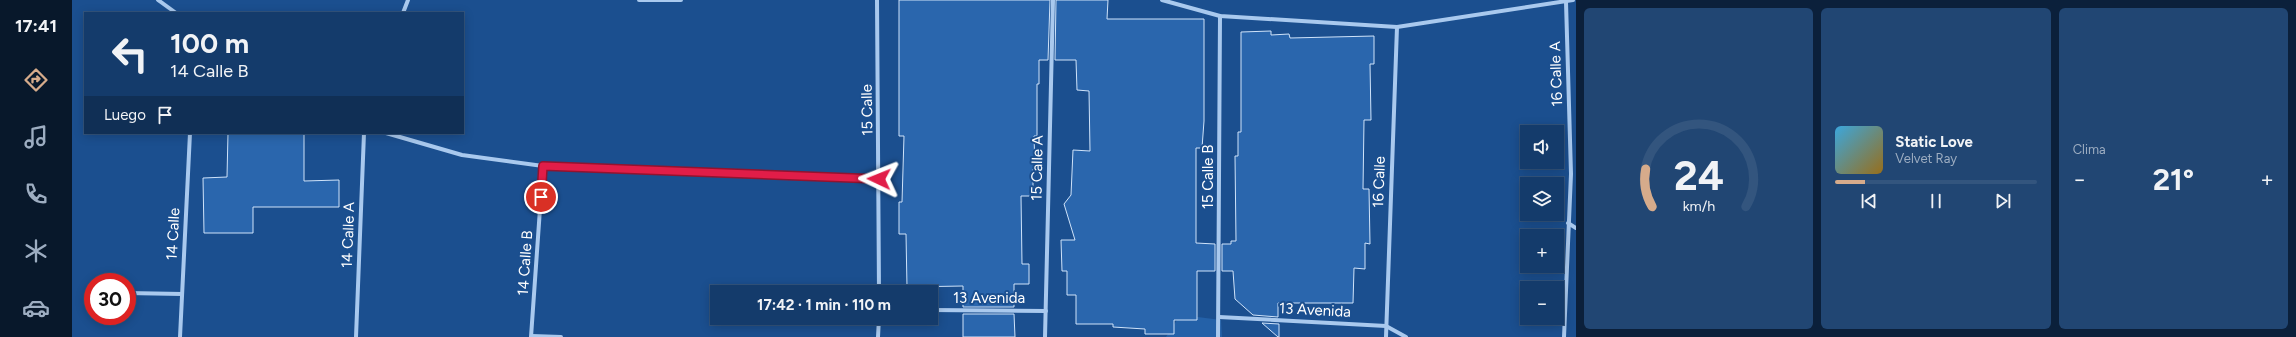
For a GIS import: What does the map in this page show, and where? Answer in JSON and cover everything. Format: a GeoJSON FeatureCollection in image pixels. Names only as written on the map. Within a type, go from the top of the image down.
{"type":"FeatureCollection","features":[{"type":"Feature","properties":{"kind":"street"},"geometry":{"type":"LineString","coordinates":[[158,0],[175,12]]}},
{"type":"Feature","properties":{"kind":"street"},"geometry":{"type":"LineString","coordinates":[[403,12],[408,0]]}},
{"type":"Feature","properties":{"kind":"street"},"geometry":{"type":"LineString","coordinates":[[640,0],[681,0]]}},
{"type":"Feature","properties":{"kind":"street","name":"15 Calle"},"geometry":{"type":"LineString","coordinates":[[877,0],[879,285]]}},
{"type":"Feature","properties":{"kind":"street","name":"15 Calle A"},"geometry":{"type":"LineString","coordinates":[[1045,337],[1053,0]]}},
{"type":"Feature","properties":{"kind":"street"},"geometry":{"type":"LineString","coordinates":[[1162,0],[1220,16],[1397,27],[1573,0]]}},
{"type":"Feature","properties":{"kind":"street","name":"16 Calle A"},"geometry":{"type":"LineString","coordinates":[[1564,337],[1568,224],[1574,173],[1566,2]]}},
{"type":"Feature","properties":{"kind":"street","name":"15 Calle B"},"geometry":{"type":"LineString","coordinates":[[1218,337],[1220,16]]}},
{"type":"Feature","properties":{"kind":"street","name":"16 Calle"},"geometry":{"type":"LineString","coordinates":[[1386,337],[1397,27]]}},
{"type":"Feature","properties":{"kind":"street","name":"14 Calle"},"geometry":{"type":"LineString","coordinates":[[180,337],[190,134]]}},
{"type":"Feature","properties":{"kind":"street","name":"14 Calle A"},"geometry":{"type":"LineString","coordinates":[[356,337],[364,134]]}},
{"type":"Feature","properties":{"kind":"street"},"geometry":{"type":"LineString","coordinates":[[389,134],[462,155],[543,166],[879,179]]}},
{"type":"Feature","properties":{"kind":"street","name":"14 Calle B"},"geometry":{"type":"LineString","coordinates":[[531,336],[543,166]]}},
{"type":"Feature","properties":{"kind":"street"},"geometry":{"type":"LineString","coordinates":[[1568,224],[1576,228]]}},
{"type":"Feature","properties":{"kind":"street"},"geometry":{"type":"LineString","coordinates":[[136,293],[182,294]]}},
{"type":"Feature","properties":{"kind":"street","name":"13 Avenida"},"geometry":{"type":"LineString","coordinates":[[938,310],[1046,311]]}},
{"type":"Feature","properties":{"kind":"street","name":"13 Avenida"},"geometry":{"type":"LineString","coordinates":[[1219,317],[1386,326],[1406,337]]}},
{"type":"Feature","properties":{"kind":"street"},"geometry":{"type":"LineString","coordinates":[[878,337],[879,325]]}},
{"type":"Feature","properties":{"kind":"street"},"geometry":{"type":"LineString","coordinates":[[531,336],[561,337]]}},
{"type":"Feature","properties":{"kind":"shaded area"},"geometry":{"type":"Polygon","coordinates":[[[1190,316],[1221,320],[1222,337],[1166,337],[1177,320],[1190,316]]]}},
{"type":"Feature","properties":{"kind":"building"},"geometry":{"type":"Polygon","coordinates":[[[899,0],[1050,0],[1048,60],[1039,60],[1039,84],[1037,84],[1037,136],[1034,136],[1035,169],[1033,169],[1033,196],[1021,196],[1022,264],[1029,264],[1029,284],[1014,284],[1014,307],[963,307],[963,286],[907,285],[906,234],[899,234],[899,202],[902,202],[904,136],[899,136],[899,0]]]}},
{"type":"Feature","properties":{"kind":"building"},"geometry":{"type":"Polygon","coordinates":[[[1056,0],[1108,0],[1107,19],[1204,19],[1204,121],[1202,148],[1196,148],[1196,243],[1215,244],[1215,271],[1197,271],[1197,320],[1174,320],[1174,334],[1145,334],[1145,329],[1113,327],[1113,324],[1076,324],[1076,295],[1067,295],[1067,271],[1062,271],[1061,240],[1075,240],[1064,204],[1071,195],[1073,150],[1090,151],[1089,91],[1077,90],[1076,60],[1055,60],[1056,0]]]}},
{"type":"Feature","properties":{"kind":"building"},"geometry":{"type":"Polygon","coordinates":[[[1271,31],[1271,35],[1289,34],[1290,38],[1374,36],[1374,64],[1370,64],[1371,120],[1364,120],[1363,189],[1369,189],[1370,244],[1365,243],[1365,269],[1354,268],[1353,303],[1278,303],[1278,317],[1253,315],[1235,299],[1233,271],[1222,271],[1222,244],[1231,244],[1231,241],[1236,241],[1235,156],[1238,156],[1238,132],[1241,132],[1241,32],[1271,31]]]}},
{"type":"Feature","properties":{"kind":"building"},"geometry":{"type":"Polygon","coordinates":[[[228,134],[304,134],[304,181],[339,180],[339,207],[253,207],[253,233],[204,233],[203,178],[227,177],[228,134]]]}},
{"type":"Feature","properties":{"kind":"building"},"geometry":{"type":"Polygon","coordinates":[[[963,314],[1014,314],[1015,337],[963,337],[963,314]]]}},
{"type":"Feature","properties":{"kind":"building"},"geometry":{"type":"Polygon","coordinates":[[[1262,323],[1279,324],[1279,337],[1278,337],[1262,323]]]}},
{"type":"Feature","properties":{"kind":"route"},"geometry":{"type":"LineString","coordinates":[[541,197],[543,166],[879,179]]}}]}
